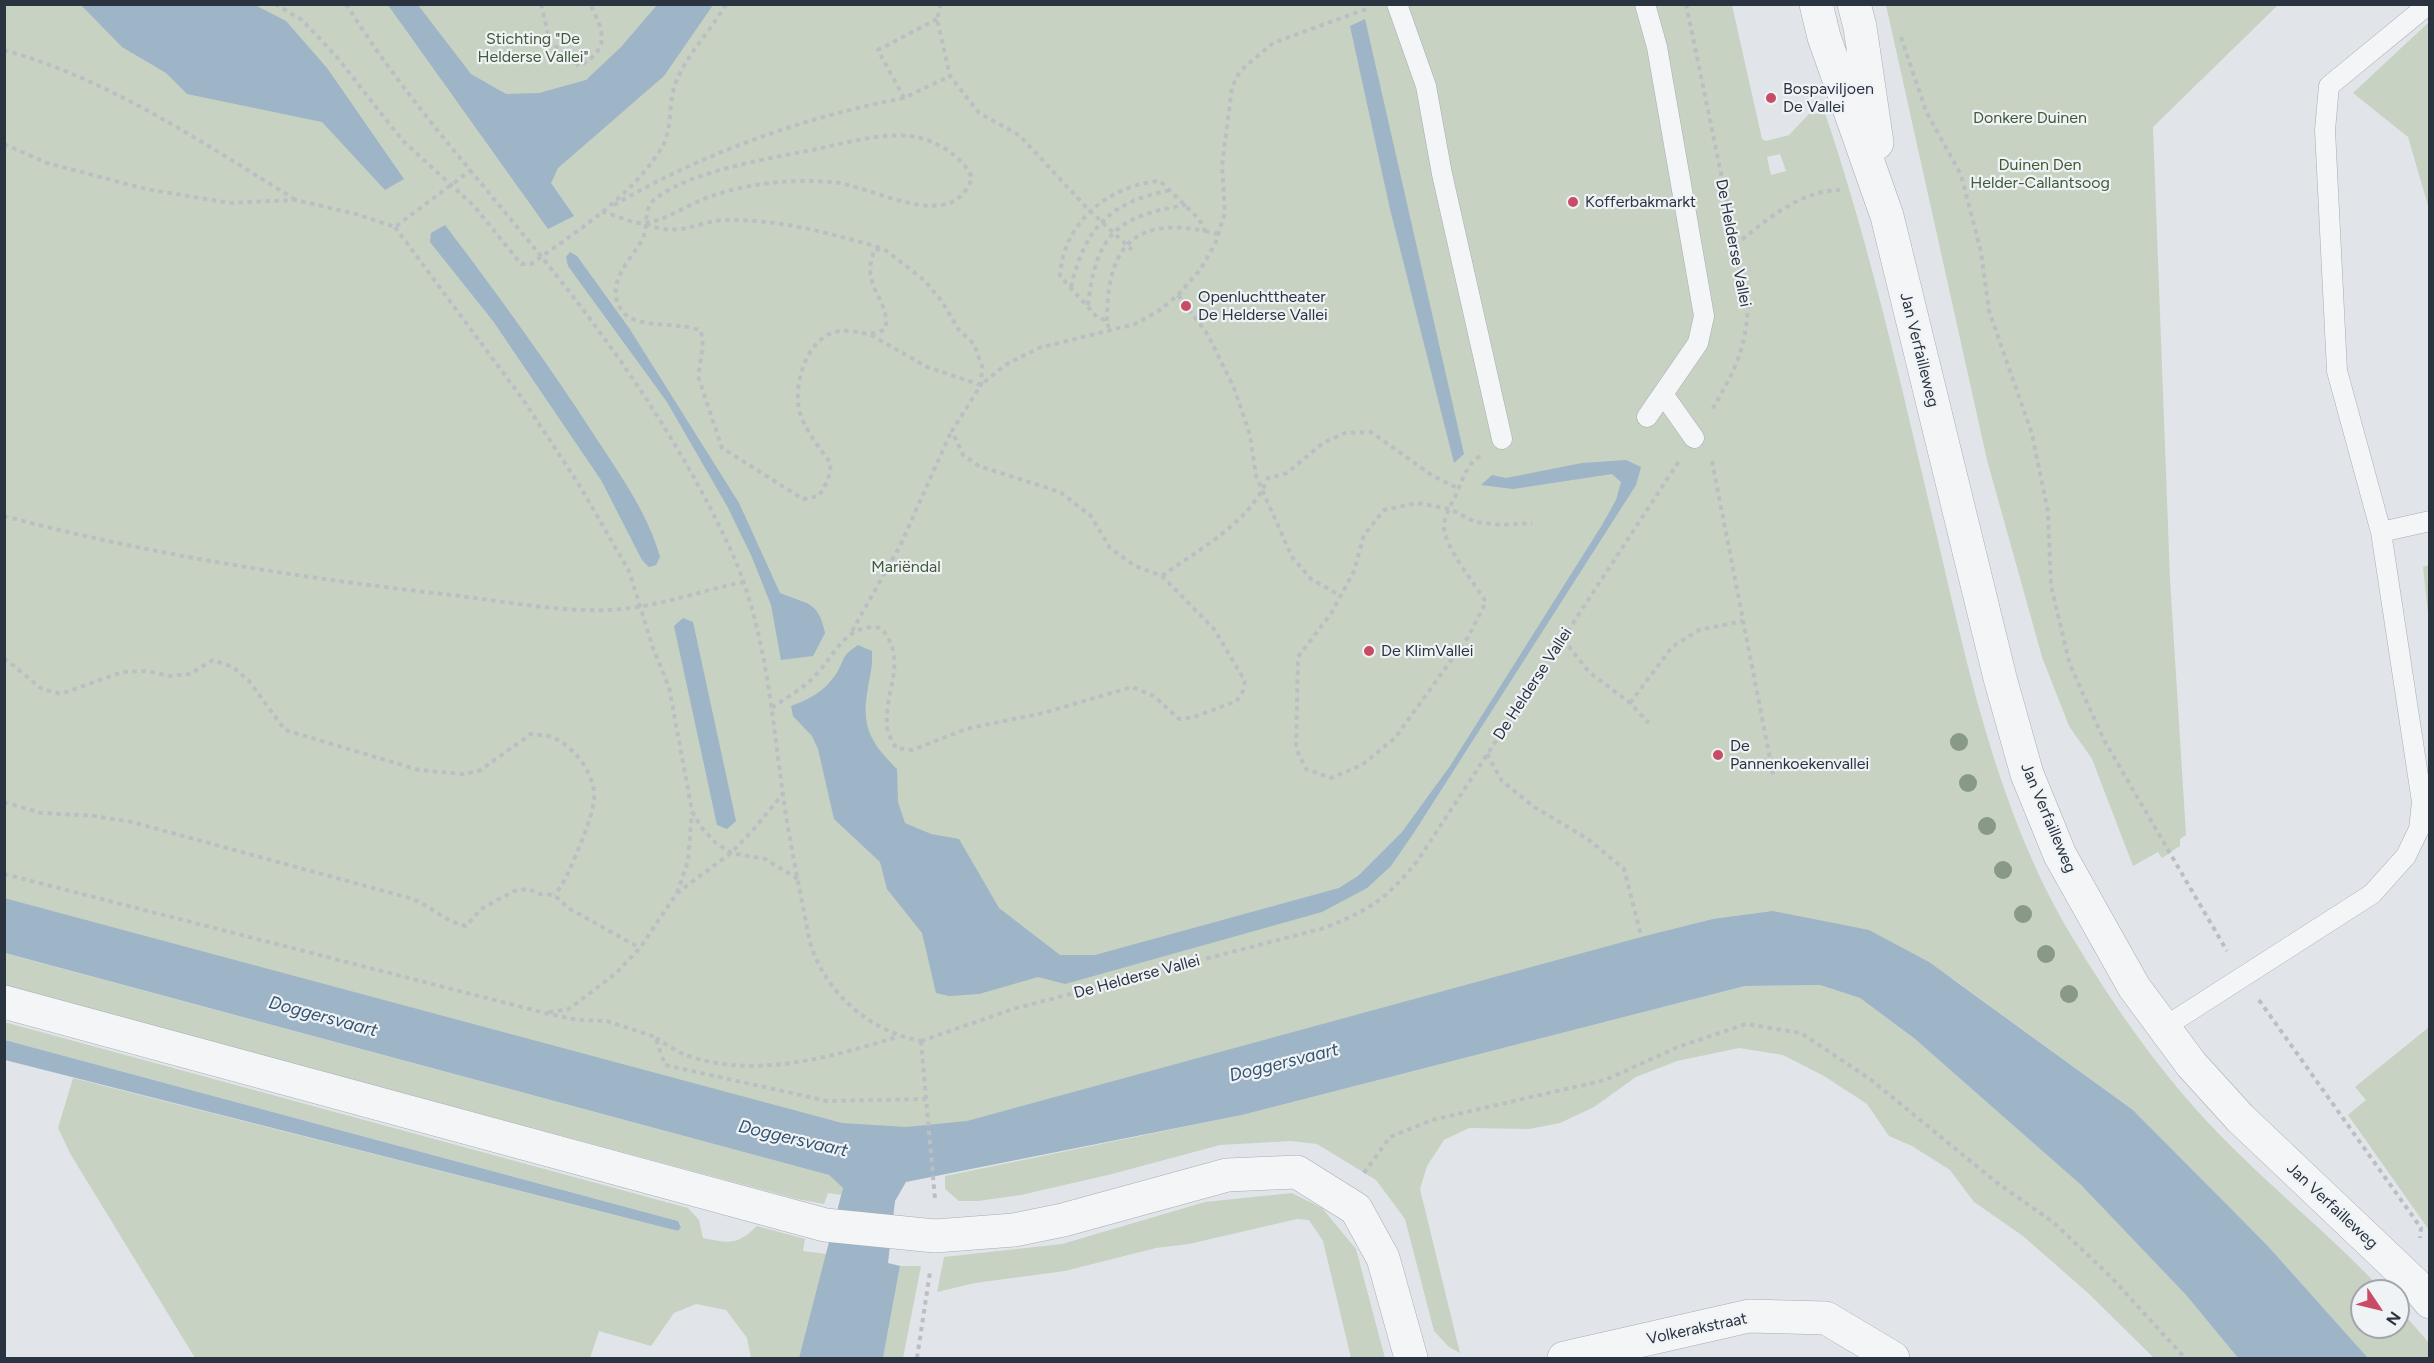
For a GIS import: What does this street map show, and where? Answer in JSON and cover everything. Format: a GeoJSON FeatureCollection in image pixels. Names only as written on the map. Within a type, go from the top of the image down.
{"type":"FeatureCollection","features":[{"type":"Feature","properties":{"kind":"street","name":"Jan Verfailleweg"},"geometry":{"type":"LineString","coordinates":[[1816,4],[1824,37],[1882,202],[2000,678],[2027,774],[2066,865],[2134,987],[2163,1028],[2240,1118],[2422,1293]]}},
{"type":"Feature","properties":{"kind":"street","name":"Jan Verfailleweg"},"geometry":{"type":"LineString","coordinates":[[1854,4],[1860,27],[1882,202]]}},
{"type":"Feature","properties":{"kind":"street"},"geometry":{"type":"LineString","coordinates":[[4,1002],[825,1225],[925,1236],[1014,1230],[1053,1222],[1227,1175],[1297,1172],[1356,1209],[1383,1258],[1411,1359]]}},
{"type":"Feature","properties":{"kind":"street","name":"Volkerakstraat"},"geometry":{"type":"LineString","coordinates":[[1564,1359],[1749,1316],[1826,1318],[1893,1359]]}},
{"type":"Feature","properties":{"kind":"lane"},"geometry":{"type":"LineString","coordinates":[[1396,4],[1426,86],[1442,174],[1502,439]]}},
{"type":"Feature","properties":{"kind":"lane"},"geometry":{"type":"LineString","coordinates":[[1645,4],[1657,47],[1704,316],[1698,343],[1647,417]]}},
{"type":"Feature","properties":{"kind":"lane"},"geometry":{"type":"LineString","coordinates":[[2163,1028],[2372,894],[2406,856],[2419,829],[2422,802],[2381,532],[2337,372],[2325,130],[2329,86],[2429,4]]}},
{"type":"Feature","properties":{"kind":"lane"},"geometry":{"type":"LineString","coordinates":[[1663,394],[1694,438]]}},
{"type":"Feature","properties":{"kind":"lane"},"geometry":{"type":"LineString","coordinates":[[2381,532],[2430,520]]}},
{"type":"Feature","properties":{"kind":"path"},"geometry":{"type":"LineString","coordinates":[[275,4],[302,20],[336,56],[402,140],[474,206],[514,259],[521,264],[531,264],[604,211],[648,167],[664,143],[676,81],[726,4]]}},
{"type":"Feature","properties":{"kind":"path"},"geometry":{"type":"LineString","coordinates":[[346,4],[372,46],[542,256],[633,377],[686,466],[732,553],[758,630],[783,794],[816,965],[846,1003],[877,1027],[897,1037],[921,1041],[935,1191]]}},
{"type":"Feature","properties":{"kind":"path"},"geometry":{"type":"LineString","coordinates":[[541,4],[550,42],[579,66],[593,59],[599,50],[603,29],[590,4]]}},
{"type":"Feature","properties":{"kind":"path"},"geometry":{"type":"LineString","coordinates":[[941,4],[937,19],[942,51],[950,76],[979,113],[1019,135],[1090,210],[1132,250]]}},
{"type":"Feature","properties":{"kind":"path"},"geometry":{"type":"LineString","coordinates":[[770,709],[812,679],[852,632],[900,546],[952,431],[981,385],[1005,365],[1039,348],[1136,324],[1160,310],[1178,295],[1200,270],[1219,234],[1225,213],[1222,166],[1233,87],[1240,71],[1273,43],[1378,4]]}},
{"type":"Feature","properties":{"kind":"path","name":"De Helderse Vallei"},"geometry":{"type":"LineString","coordinates":[[921,1041],[1013,1009],[1324,928],[1359,915],[1379,903],[1399,884],[1418,860],[1694,438],[1737,365],[1746,335],[1748,304],[1686,4]]}},
{"type":"Feature","properties":{"kind":"path"},"geometry":{"type":"LineString","coordinates":[[904,98],[878,50],[937,19]]}},
{"type":"Feature","properties":{"kind":"path"},"geometry":{"type":"LineString","coordinates":[[1898,27],[1926,111],[1961,175],[1981,252],[1989,311],[2032,434],[2049,512],[2051,586],[2070,665],[2104,740],[2195,900],[2243,977],[2421,1228],[2422,1293]]}},
{"type":"Feature","properties":{"kind":"path"},"geometry":{"type":"LineString","coordinates":[[4,50],[29,57],[128,98],[296,200]]}},
{"type":"Feature","properties":{"kind":"path"},"geometry":{"type":"LineString","coordinates":[[604,211],[717,156],[808,121],[854,108],[904,98],[950,76]]}},
{"type":"Feature","properties":{"kind":"path"},"geometry":{"type":"LineString","coordinates":[[645,224],[710,196],[771,182],[838,182],[912,205],[946,206],[968,190],[972,178],[967,166],[958,157],[915,136],[856,139],[760,159],[666,191],[650,202],[645,224],[645,234],[617,281],[615,292],[624,313],[636,320],[679,327],[691,326],[701,331],[703,346],[698,376],[722,448],[802,499],[819,496],[828,480],[831,464],[808,432],[800,413],[797,395],[809,352],[819,341],[840,331],[871,335],[927,367],[981,385]]}},
{"type":"Feature","properties":{"kind":"path"},"geometry":{"type":"LineString","coordinates":[[4,144],[46,163],[146,189],[229,203],[296,200],[356,214],[394,227],[510,382],[578,483],[629,570],[669,687],[673,721],[692,811],[688,861],[677,893],[640,948],[615,974],[568,1009],[545,1013]]}},
{"type":"Feature","properties":{"kind":"path"},"geometry":{"type":"LineString","coordinates":[[394,227],[471,170]]}},
{"type":"Feature","properties":{"kind":"path"},"geometry":{"type":"LineString","coordinates":[[1107,321],[1097,317],[1060,276],[1061,258],[1072,234],[1090,210],[1114,191],[1140,182],[1160,180],[1187,205],[1199,219],[1205,231]]}},
{"type":"Feature","properties":{"kind":"path"},"geometry":{"type":"LineString","coordinates":[[1071,287],[1077,260],[1101,221],[1113,210],[1133,200],[1172,190]]}},
{"type":"Feature","properties":{"kind":"path"},"geometry":{"type":"LineString","coordinates":[[1735,245],[1786,206],[1828,190],[1882,202]]}},
{"type":"Feature","properties":{"kind":"path"},"geometry":{"type":"LineString","coordinates":[[1088,306],[1093,270],[1113,233],[1128,221],[1145,213],[1187,205]]}},
{"type":"Feature","properties":{"kind":"path"},"geometry":{"type":"LineString","coordinates":[[604,211],[664,231],[730,219],[820,231],[884,249],[924,280],[941,300],[959,330],[974,344],[982,366],[981,385]]}},
{"type":"Feature","properties":{"kind":"path"},"geometry":{"type":"LineString","coordinates":[[1110,332],[1107,321],[1110,276],[1126,245],[1145,232],[1163,226],[1182,226],[1219,234]]}},
{"type":"Feature","properties":{"kind":"path"},"geometry":{"type":"LineString","coordinates":[[871,335],[885,329],[887,320],[870,271],[874,250],[884,249]]}},
{"type":"Feature","properties":{"kind":"path"},"geometry":{"type":"LineString","coordinates":[[1178,295],[1208,335],[1234,388],[1250,435],[1256,476],[1292,557],[1311,579],[1341,596]]}},
{"type":"Feature","properties":{"kind":"path"},"geometry":{"type":"LineString","coordinates":[[852,632],[868,626],[881,627],[891,639],[895,652],[886,728],[896,748],[912,750],[966,729],[1043,713],[1132,687],[1154,696],[1179,719],[1195,718],[1214,708],[1236,702],[1243,691],[1245,681],[1214,629],[1162,576],[1135,566],[1110,548],[1091,516],[1060,492],[979,466],[963,455],[952,431]]}},
{"type":"Feature","properties":{"kind":"path"},"geometry":{"type":"LineString","coordinates":[[1162,576],[1240,519],[1263,491],[1268,478],[1287,473],[1323,443],[1345,433],[1371,432],[1433,476],[1459,489]]}},
{"type":"Feature","properties":{"kind":"path"},"geometry":{"type":"LineString","coordinates":[[1502,439],[1469,464],[1450,509],[1444,526],[1453,556],[1470,575],[1486,602],[1467,637],[1395,738],[1362,765],[1331,778],[1306,769],[1296,748],[1298,657],[1332,612],[1354,571],[1364,535],[1384,510],[1418,502],[1450,509],[1475,522],[1502,525],[1532,523]]}},
{"type":"Feature","properties":{"kind":"path"},"geometry":{"type":"LineString","coordinates":[[1711,457],[1773,774]]}},
{"type":"Feature","properties":{"kind":"path"},"geometry":{"type":"LineString","coordinates":[[4,516],[119,545],[182,557],[381,587],[571,608],[610,610],[743,582]]}},
{"type":"Feature","properties":{"kind":"path"},"geometry":{"type":"LineString","coordinates":[[1630,703],[1672,647],[1699,630],[1743,621]]}},
{"type":"Feature","properties":{"kind":"path"},"geometry":{"type":"LineString","coordinates":[[1563,639],[1589,672],[1630,703],[1649,723]]}},
{"type":"Feature","properties":{"kind":"path"},"geometry":{"type":"LineString","coordinates":[[4,658],[42,689],[61,694],[122,672],[146,672],[170,676],[190,674],[213,660],[233,667],[249,681],[285,730],[428,771],[463,774],[479,771],[531,734],[548,736],[566,745],[580,761],[591,778],[594,799],[586,829],[564,884],[554,895]]}},
{"type":"Feature","properties":{"kind":"path"},"geometry":{"type":"LineString","coordinates":[[1487,754],[1502,781],[1534,807],[1588,839],[1624,869],[1641,935]]}},
{"type":"Feature","properties":{"kind":"path"},"geometry":{"type":"LineString","coordinates":[[677,893],[731,853],[783,794]]}},
{"type":"Feature","properties":{"kind":"path"},"geometry":{"type":"LineString","coordinates":[[4,802],[41,813],[95,816],[170,833],[413,899],[432,907],[453,924],[466,926],[481,909],[514,891],[528,889],[540,894],[554,895],[570,909],[640,948]]}},
{"type":"Feature","properties":{"kind":"path"},"geometry":{"type":"LineString","coordinates":[[692,811],[701,827],[731,853],[765,859],[798,880]]}},
{"type":"Feature","properties":{"kind":"path"},"geometry":{"type":"LineString","coordinates":[[4,874],[545,1013],[578,1020],[607,1021],[656,1037],[688,1056],[726,1063],[786,1065],[897,1037]]}},
{"type":"Feature","properties":{"kind":"path"},"geometry":{"type":"LineString","coordinates":[[1344,1201],[1390,1137],[1432,1119],[1605,1080],[1678,1047],[1746,1024],[1801,1033],[1870,1079],[1996,1182],[2053,1222],[2110,1276],[2185,1359]]}},
{"type":"Feature","properties":{"kind":"path"},"geometry":{"type":"LineString","coordinates":[[656,1037],[665,1065],[827,1101],[926,1099]]}},
{"type":"Feature","properties":{"kind":"path"},"geometry":{"type":"LineString","coordinates":[[917,1359],[925,1236]]}},
{"type":"Feature","properties":{"kind":"green space","name":"Mariëndal"},"geometry":{"type":"Polygon","coordinates":[[[4,5],[1732,5],[1762,139],[1766,141],[1789,135],[1809,114],[1825,113],[1842,164],[1885,319],[1960,634],[1988,740],[2025,843],[2048,892],[2074,940],[2106,991],[2140,1040],[2197,1111],[2371,1279],[2350,1279],[2350,1338],[2267,1245],[2133,1110],[1953,979],[1816,937],[897,1146],[5,918],[4,5]],[[1780,154],[1767,157],[1771,175],[1786,171],[1780,154]]]}},
{"type":"Feature","properties":{"kind":"green space","name":"Duinen Den Helder-Callantsoog"},"geometry":{"type":"Polygon","coordinates":[[[1886,5],[2278,5],[2153,127],[2170,579],[2186,835],[2180,839],[2180,846],[2162,858],[2158,852],[2133,866],[2092,759],[2069,726],[2042,657],[1987,460],[1886,5]]]}},
{"type":"Feature","properties":{"kind":"green space"},"geometry":{"type":"Polygon","coordinates":[[[2429,22],[2429,209],[2408,137],[2353,93],[2429,22]]]}},
{"type":"Feature","properties":{"kind":"green space"},"geometry":{"type":"Polygon","coordinates":[[[2430,565],[2429,623],[2423,567],[2430,565]]]}},
{"type":"Feature","properties":{"kind":"green space"},"geometry":{"type":"Polygon","coordinates":[[[4,953],[829,1175],[843,1188],[841,1195],[828,1193],[824,1204],[797,1199],[5,986],[4,953]]]}},
{"type":"Feature","properties":{"kind":"green space"},"geometry":{"type":"Polygon","coordinates":[[[1820,985],[1860,998],[1915,1039],[2081,1185],[2186,1295],[2238,1358],[2154,1358],[2088,1293],[2023,1236],[1974,1202],[1950,1170],[1912,1146],[1889,1136],[1867,1104],[1824,1076],[1783,1055],[1739,1048],[1677,1061],[1636,1077],[1594,1107],[1560,1123],[1529,1129],[1469,1128],[1444,1140],[1427,1166],[1420,1189],[1460,1353],[1449,1347],[1434,1331],[1405,1219],[1376,1180],[1317,1144],[1291,1141],[1220,1145],[1112,1174],[1021,1195],[978,1201],[959,1201],[945,1189],[945,1176],[1242,1115],[1745,986],[1820,985]]]}},
{"type":"Feature","properties":{"kind":"green space"},"geometry":{"type":"Polygon","coordinates":[[[4,1022],[688,1208],[699,1220],[703,1238],[726,1242],[738,1240],[757,1226],[805,1239],[803,1251],[827,1254],[799,1358],[751,1358],[747,1338],[726,1310],[696,1304],[674,1313],[651,1346],[599,1331],[590,1358],[195,1358],[71,1155],[58,1128],[73,1078],[678,1231],[681,1226],[678,1221],[5,1040],[4,1022]]]}},
{"type":"Feature","properties":{"kind":"green space"},"geometry":{"type":"Polygon","coordinates":[[[2429,1027],[2429,1230],[2348,1115],[2366,1100],[2355,1087],[2429,1027]]]}},
{"type":"Feature","properties":{"kind":"green space"},"geometry":{"type":"Polygon","coordinates":[[[1292,1193],[1322,1208],[1356,1249],[1385,1358],[1351,1358],[1323,1241],[1309,1220],[1297,1219],[1189,1244],[1156,1248],[1065,1271],[975,1283],[937,1292],[944,1257],[1062,1244],[1205,1202],[1292,1193]]]}},
{"type":"Feature","properties":{"kind":"green space"},"geometry":{"type":"Polygon","coordinates":[[[900,1266],[921,1266],[903,1358],[883,1358],[900,1266]]]}},
{"type":"Feature","properties":{"kind":"green space","name":"Mariëndal"},"geometry":{"type":"Polygon","coordinates":[[[2410,1321],[2429,1343],[2429,1358],[2368,1358],[2351,1339],[2410,1339],[2410,1321]]]}},
{"type":"Feature","properties":{"kind":"water"},"geometry":{"type":"Polygon","coordinates":[[[81,5],[255,5],[286,21],[327,68],[404,179],[385,190],[322,122],[187,94],[166,73],[122,47],[81,5]]]}},
{"type":"Feature","properties":{"kind":"water"},"geometry":{"type":"Polygon","coordinates":[[[388,5],[418,5],[471,74],[506,94],[539,93],[586,80],[621,47],[657,5],[713,5],[664,76],[558,168],[551,183],[574,216],[548,229],[388,5]]]}},
{"type":"Feature","properties":{"kind":"water"},"geometry":{"type":"Polygon","coordinates":[[[1365,19],[1464,454],[1454,463],[1390,209],[1350,26],[1365,19]]]}},
{"type":"Feature","properties":{"kind":"water"},"geometry":{"type":"Polygon","coordinates":[[[445,225],[542,358],[625,482],[655,542],[660,557],[656,565],[649,567],[642,560],[601,480],[493,321],[430,242],[431,233],[445,225]]]}},
{"type":"Feature","properties":{"kind":"water"},"geometry":{"type":"Polygon","coordinates":[[[570,252],[577,256],[629,328],[739,503],[780,593],[805,602],[819,615],[825,633],[813,656],[781,660],[771,605],[751,555],[727,506],[667,402],[568,266],[566,257],[570,252]]]}},
{"type":"Feature","properties":{"kind":"water"},"geometry":{"type":"Polygon","coordinates":[[[1626,460],[1641,467],[1636,485],[1415,831],[1391,866],[1367,888],[1322,912],[1065,984],[1038,977],[979,994],[949,996],[936,993],[922,933],[887,889],[880,862],[834,819],[818,749],[812,736],[793,716],[791,706],[822,690],[836,674],[846,655],[852,649],[858,645],[872,651],[866,717],[871,736],[897,769],[898,802],[905,823],[931,834],[959,839],[999,908],[1060,955],[1095,955],[1339,888],[1358,876],[1402,832],[1450,766],[1602,525],[1616,500],[1621,482],[1612,474],[1513,489],[1481,485],[1492,475],[1506,478],[1582,463],[1626,460]]]}},
{"type":"Feature","properties":{"kind":"water"},"geometry":{"type":"Polygon","coordinates":[[[683,618],[693,622],[736,821],[727,829],[717,825],[674,626],[683,618]]]}},
{"type":"Feature","properties":{"kind":"water","name":"Doggersvaart"},"geometry":{"type":"Polygon","coordinates":[[[4,898],[842,1123],[906,1127],[967,1121],[1645,936],[1713,919],[1773,911],[1869,930],[1929,962],[2133,1110],[2267,1245],[2368,1358],[2238,1358],[2186,1295],[2081,1185],[1915,1039],[1860,998],[1820,985],[1745,986],[1242,1115],[906,1182],[895,1201],[888,1263],[900,1266],[883,1358],[799,1358],[843,1188],[829,1175],[5,953],[4,898]]]}},
{"type":"Feature","properties":{"kind":"water"},"geometry":{"type":"Polygon","coordinates":[[[5,1040],[678,1221],[681,1227],[678,1231],[5,1060],[5,1040]]]}},
{"type":"Feature","properties":{"kind":"place","name":"Bospaviljoen De Vallei"},"geometry":{"type":"Point","coordinates":[1771,98]}},
{"type":"Feature","properties":{"kind":"place","name":"Kofferbakmarkt"},"geometry":{"type":"Point","coordinates":[1573,202]}},
{"type":"Feature","properties":{"kind":"place","name":"Openluchttheater De Helderse Vallei"},"geometry":{"type":"Point","coordinates":[1186,306]}},
{"type":"Feature","properties":{"kind":"place","name":"De KlimVallei"},"geometry":{"type":"Point","coordinates":[1369,651]}},
{"type":"Feature","properties":{"kind":"place","name":"De Pannenkoekenvallei"},"geometry":{"type":"Point","coordinates":[1718,755]}},
{"type":"Feature","properties":{"kind":"park label","name":"Stichting \"De Helderse Vallei\""},"geometry":{"type":"Point","coordinates":[533,48]}},
{"type":"Feature","properties":{"kind":"park label","name":"Donkere Duinen"},"geometry":{"type":"Point","coordinates":[2030,118]}}]}
